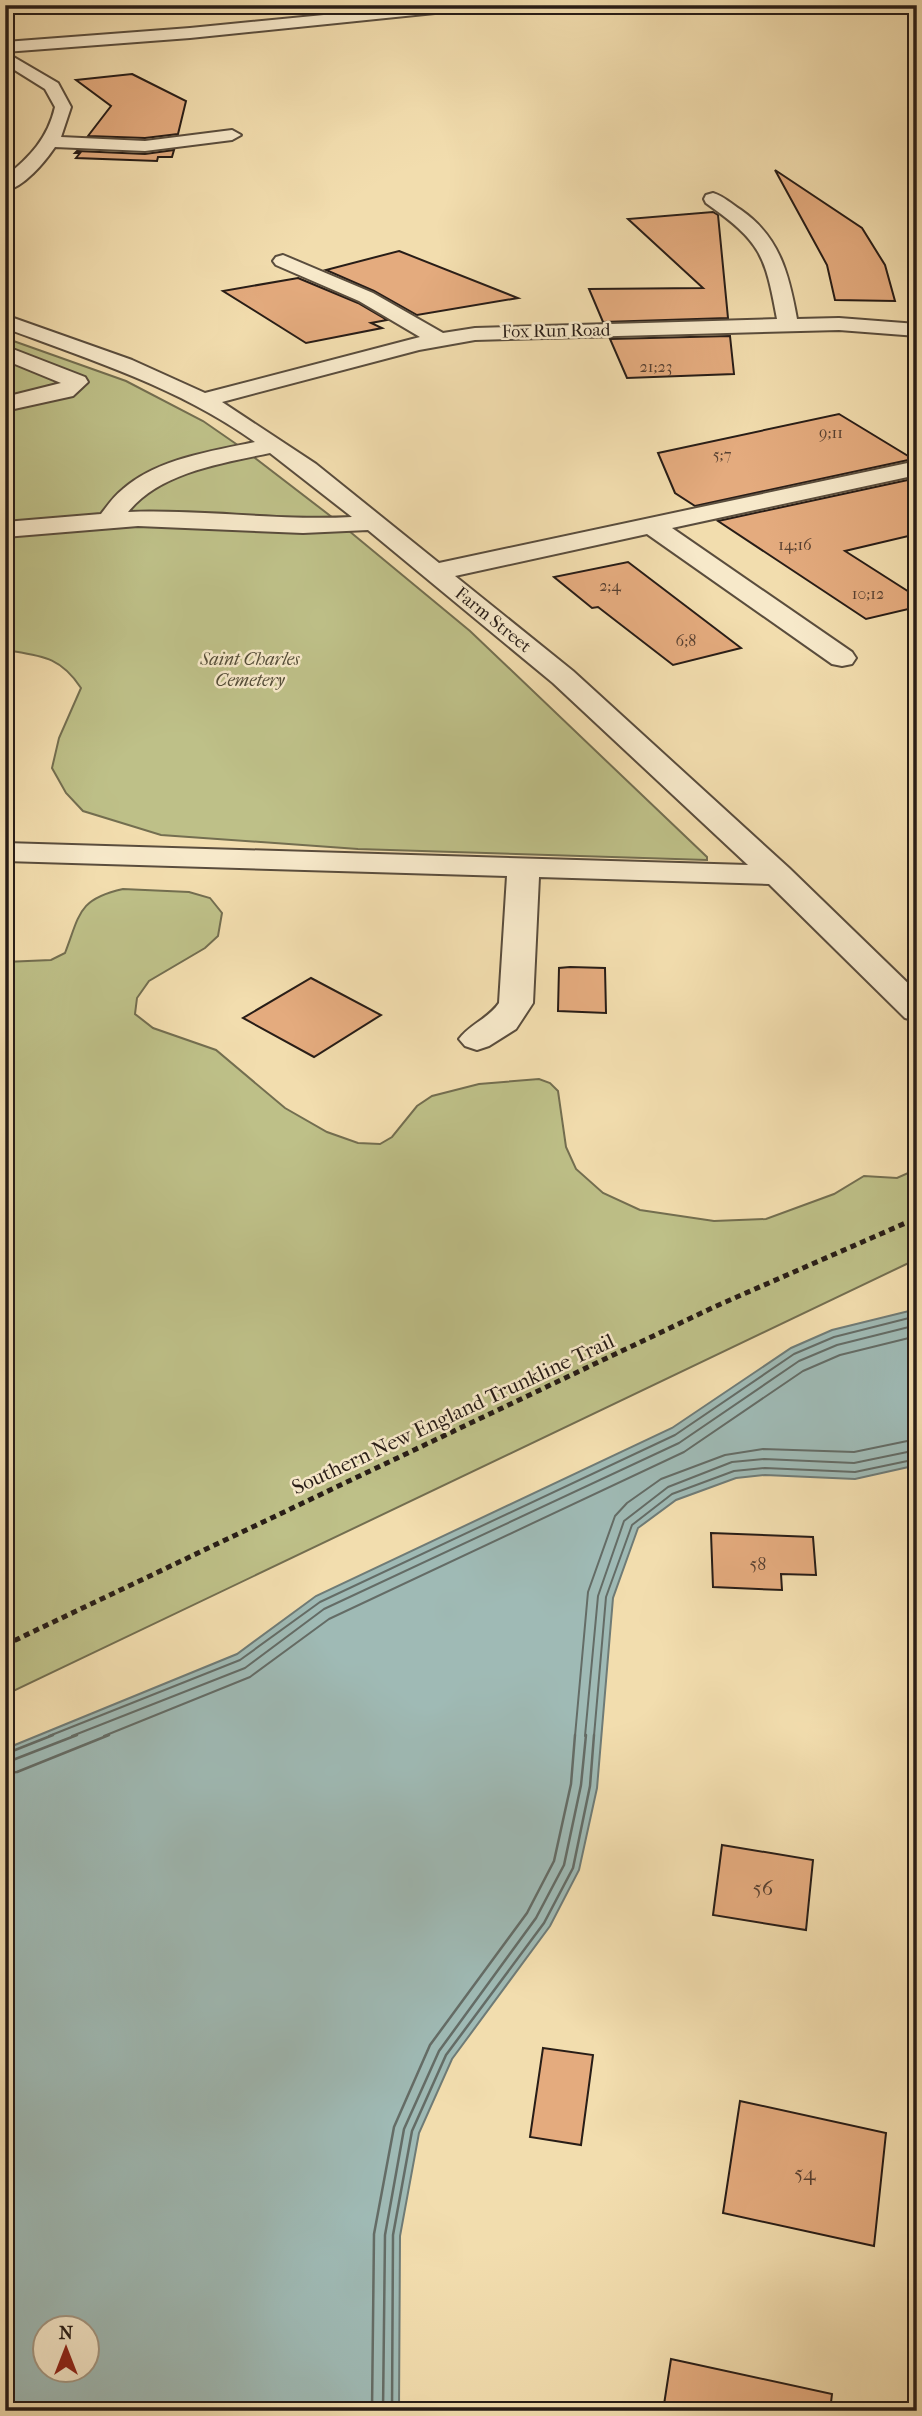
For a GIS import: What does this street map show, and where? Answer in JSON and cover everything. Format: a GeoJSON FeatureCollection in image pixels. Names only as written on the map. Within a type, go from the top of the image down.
{"type":"FeatureCollection","features":[{"type":"Feature","properties":{"kind":"street"},"geometry":{"type":"LineString","coordinates":[[5,47],[190,33],[474,5]]}},
{"type":"Feature","properties":{"kind":"street"},"geometry":{"type":"LineString","coordinates":[[5,57],[52,86],[63,107],[62,118],[43,153],[5,186]]}},
{"type":"Feature","properties":{"kind":"street"},"geometry":{"type":"LineString","coordinates":[[50,142],[145,146],[232,135]]}},
{"type":"Feature","properties":{"kind":"street"},"geometry":{"type":"LineString","coordinates":[[713,199],[760,235],[769,250],[776,269],[788,325]]}},
{"type":"Feature","properties":{"kind":"street"},"geometry":{"type":"LineString","coordinates":[[283,261],[366,297],[438,340]]}},
{"type":"Feature","properties":{"kind":"street","name":"Farm Street"},"geometry":{"type":"LineString","coordinates":[[5,321],[124,365],[203,400],[275,445],[375,522],[563,677],[778,875],[917,1011]]}},
{"type":"Feature","properties":{"kind":"street","name":"Fox Run Road"},"geometry":{"type":"LineString","coordinates":[[203,400],[438,340],[491,333],[858,324],[917,330]]}},
{"type":"Feature","properties":{"kind":"street"},"geometry":{"type":"LineString","coordinates":[[5,352],[77,382],[65,391],[5,404]]}},
{"type":"Feature","properties":{"kind":"street"},"geometry":{"type":"LineString","coordinates":[[110,519],[135,491],[155,481],[191,467],[275,445]]}},
{"type":"Feature","properties":{"kind":"street"},"geometry":{"type":"LineString","coordinates":[[435,572],[917,468]]}},
{"type":"Feature","properties":{"kind":"street"},"geometry":{"type":"LineString","coordinates":[[5,530],[110,519],[331,525],[375,522]]}},
{"type":"Feature","properties":{"kind":"street"},"geometry":{"type":"LineString","coordinates":[[652,526],[842,658]]}},
{"type":"Feature","properties":{"kind":"street"},"geometry":{"type":"LineString","coordinates":[[5,852],[778,875]]}},
{"type":"Feature","properties":{"kind":"street"},"geometry":{"type":"LineString","coordinates":[[477,1039],[504,1022],[516,1003],[524,867]]}},
{"type":"Feature","properties":{"kind":"path","name":"Southern New England Trunkline Trail"},"geometry":{"type":"LineString","coordinates":[[5,1645],[714,1307],[917,1218]]}},
{"type":"Feature","properties":{"kind":"green space","name":"Saint Charles Cemetery"},"geometry":{"type":"Polygon","coordinates":[[[5,338],[126,381],[203,421],[242,448],[337,521],[470,631],[707,857],[707,860],[358,849],[161,835],[83,811],[66,793],[52,768],[59,738],[81,688],[65,669],[49,659],[5,650],[5,338]]]}},
{"type":"Feature","properties":{"kind":"green space"},"geometry":{"type":"Polygon","coordinates":[[[123,889],[189,892],[210,898],[222,913],[218,936],[205,948],[149,981],[137,998],[135,1014],[153,1028],[216,1050],[285,1108],[327,1132],[358,1143],[380,1144],[392,1137],[417,1106],[432,1096],[479,1084],[539,1079],[550,1083],[558,1091],[566,1147],[576,1169],[603,1193],[640,1210],[714,1221],[766,1219],[834,1194],[864,1176],[897,1178],[917,1169],[917,1259],[5,1695],[5,962],[51,960],[65,953],[78,918],[89,903],[123,889]]]}},
{"type":"Feature","properties":{"kind":"water"},"geometry":{"type":"Polygon","coordinates":[[[917,1309],[917,1464],[855,1479],[765,1475],[736,1478],[676,1500],[638,1528],[613,1598],[597,1788],[579,1870],[550,1926],[452,2059],[419,2133],[400,2236],[399,2411],[5,2411],[5,1749],[237,1654],[316,1596],[672,1428],[791,1348],[832,1330],[917,1309]]]}},
{"type":"Feature","properties":{"kind":"building"},"geometry":{"type":"Polygon","coordinates":[[[132,74],[186,101],[178,134],[145,138],[88,136],[111,106],[76,80],[132,74]]]}},
{"type":"Feature","properties":{"kind":"building"},"geometry":{"type":"Polygon","coordinates":[[[174,150],[172,157],[158,157],[157,161],[76,158],[80,153],[75,153],[77,151],[145,154],[174,150]]]}},
{"type":"Feature","properties":{"kind":"building"},"geometry":{"type":"Polygon","coordinates":[[[775,170],[862,228],[885,265],[895,301],[835,300],[827,265],[775,170]]]}},
{"type":"Feature","properties":{"kind":"building"},"geometry":{"type":"Polygon","coordinates":[[[713,212],[718,215],[728,318],[603,322],[589,289],[703,288],[628,219],[713,212]]]}},
{"type":"Feature","properties":{"kind":"building"},"geometry":{"type":"Polygon","coordinates":[[[399,251],[518,298],[417,315],[374,291],[326,270],[399,251]]]}},
{"type":"Feature","properties":{"kind":"building"},"geometry":{"type":"Polygon","coordinates":[[[298,278],[358,303],[387,320],[371,323],[382,328],[306,343],[223,291],[298,278]]]}},
{"type":"Feature","properties":{"kind":"building"},"geometry":{"type":"Polygon","coordinates":[[[730,336],[734,374],[627,378],[610,339],[730,336]]]}},
{"type":"Feature","properties":{"kind":"building"},"geometry":{"type":"Polygon","coordinates":[[[839,414],[913,459],[695,506],[675,493],[658,453],[839,414]]]}},
{"type":"Feature","properties":{"kind":"building"},"geometry":{"type":"Polygon","coordinates":[[[917,478],[917,534],[845,551],[917,597],[917,607],[866,619],[718,521],[917,478]]]}},
{"type":"Feature","properties":{"kind":"building"},"geometry":{"type":"Polygon","coordinates":[[[628,562],[741,648],[673,665],[598,607],[592,608],[554,577],[628,562]]]}},
{"type":"Feature","properties":{"kind":"building"},"geometry":{"type":"Polygon","coordinates":[[[559,968],[605,968],[606,1013],[558,1011],[559,968]]]}},
{"type":"Feature","properties":{"kind":"building"},"geometry":{"type":"Polygon","coordinates":[[[311,978],[381,1015],[314,1057],[243,1018],[311,978]]]}},
{"type":"Feature","properties":{"kind":"building"},"geometry":{"type":"Polygon","coordinates":[[[711,1533],[813,1537],[816,1575],[781,1574],[782,1590],[713,1587],[711,1533]]]}},
{"type":"Feature","properties":{"kind":"building"},"geometry":{"type":"Polygon","coordinates":[[[722,1845],[813,1860],[806,1930],[713,1915],[722,1845]]]}},
{"type":"Feature","properties":{"kind":"building"},"geometry":{"type":"Polygon","coordinates":[[[543,2048],[593,2055],[581,2145],[530,2137],[543,2048]]]}},
{"type":"Feature","properties":{"kind":"building"},"geometry":{"type":"Polygon","coordinates":[[[740,2101],[886,2133],[874,2246],[723,2213],[740,2101]]]}},
{"type":"Feature","properties":{"kind":"building"},"geometry":{"type":"Polygon","coordinates":[[[671,2359],[832,2394],[830,2411],[663,2411],[671,2359]]]}}]}
